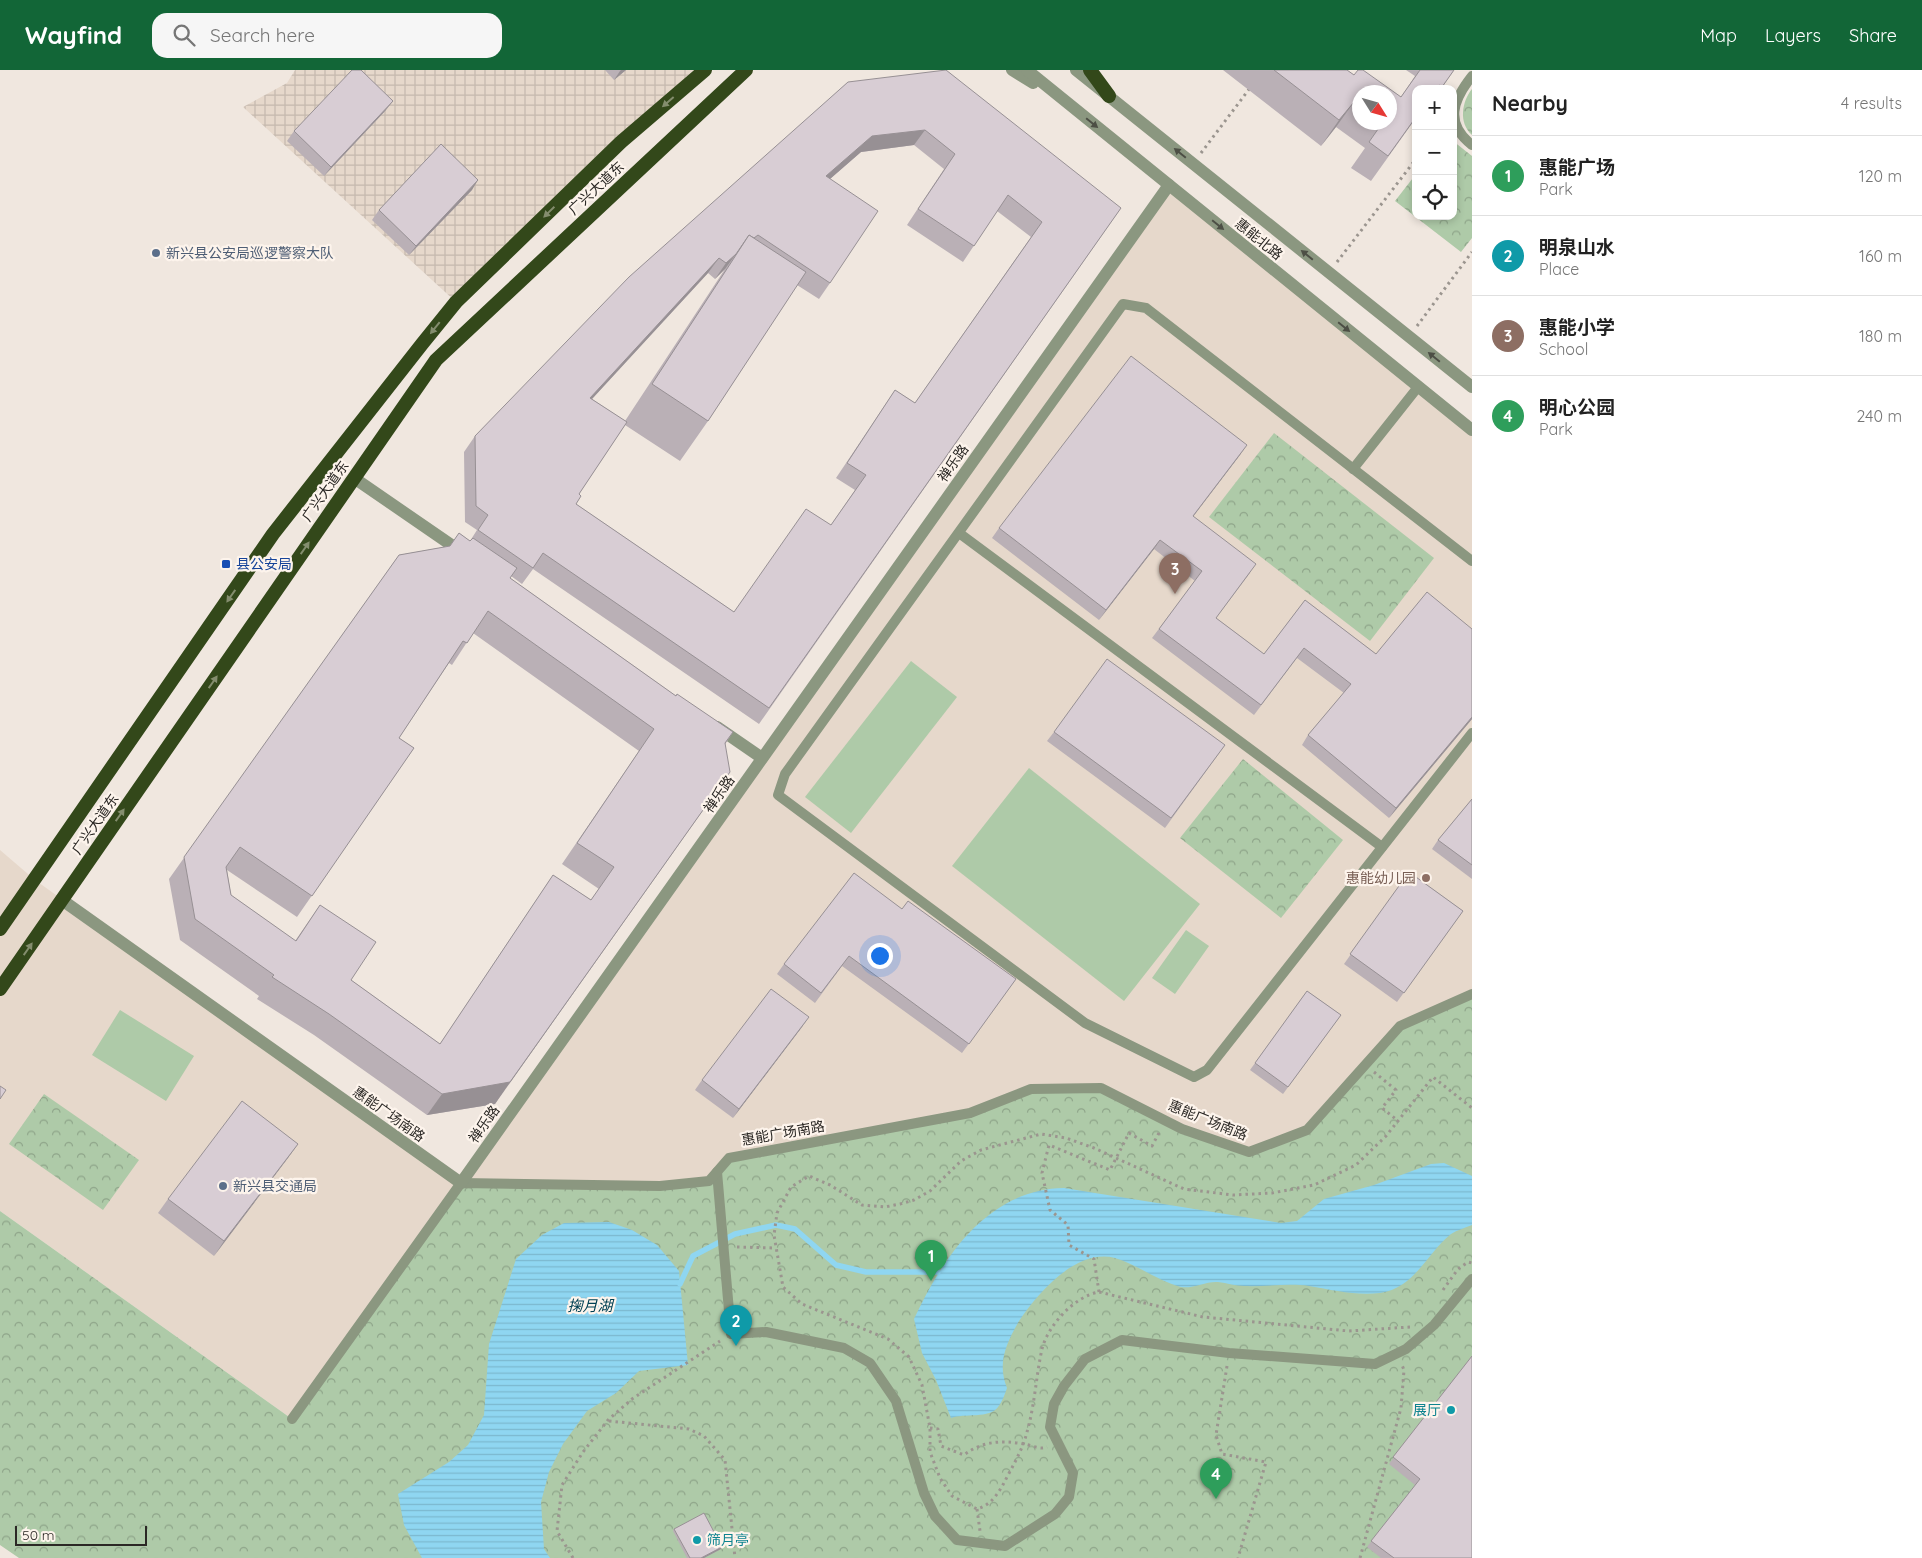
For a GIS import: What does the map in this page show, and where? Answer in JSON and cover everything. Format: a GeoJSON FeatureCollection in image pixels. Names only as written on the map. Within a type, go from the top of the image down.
{"type":"FeatureCollection","features":[{"type":"Feature","properties":{"kind":"highway","name":"广兴大道东"},"geometry":{"type":"LineString","coordinates":[[0,929],[274,534],[456,302],[621,142],[705,70]]}},
{"type":"Feature","properties":{"kind":"highway","name":"广兴大道东"},"geometry":{"type":"LineString","coordinates":[[0,989],[436,360],[746,70]]}},
{"type":"Feature","properties":{"kind":"highway"},"geometry":{"type":"LineString","coordinates":[[1090,70],[1109,96]]}},
{"type":"Feature","properties":{"kind":"street"},"geometry":{"type":"LineString","coordinates":[[1012,70],[1071,106]]}},
{"type":"Feature","properties":{"kind":"street","name":"惠能北路"},"geometry":{"type":"LineString","coordinates":[[1027,70],[1472,430]]}},
{"type":"Feature","properties":{"kind":"street","name":"惠能北路"},"geometry":{"type":"LineString","coordinates":[[1076,70],[1472,387]]}},
{"type":"Feature","properties":{"kind":"street","name":"禅乐路"},"geometry":{"type":"LineString","coordinates":[[460,1184],[1169,185]]}},
{"type":"Feature","properties":{"kind":"street"},"geometry":{"type":"LineString","coordinates":[[354,478],[476,562]]}},
{"type":"Feature","properties":{"kind":"street"},"geometry":{"type":"LineString","coordinates":[[705,719],[762,758]]}},
{"type":"Feature","properties":{"kind":"street","name":"惠能广场南路"},"geometry":{"type":"LineString","coordinates":[[62,900],[460,1184]]}},
{"type":"Feature","properties":{"kind":"lane"},"geometry":{"type":"LineString","coordinates":[[1472,76],[1458,94],[1455,108],[1456,124],[1462,137],[1472,145]]}},
{"type":"Feature","properties":{"kind":"lane"},"geometry":{"type":"LineString","coordinates":[[1472,561],[1146,308],[1123,304],[785,774],[778,795],[1085,1022],[1194,1077],[1207,1070],[1472,733]]}},
{"type":"Feature","properties":{"kind":"lane"},"geometry":{"type":"LineString","coordinates":[[1353,469],[1418,387]]}},
{"type":"Feature","properties":{"kind":"lane"},"geometry":{"type":"LineString","coordinates":[[959,532],[1382,848]]}},
{"type":"Feature","properties":{"kind":"lane","name":"惠能广场南路"},"geometry":{"type":"LineString","coordinates":[[460,1184],[660,1186],[709,1181],[729,1158],[970,1113],[1031,1089],[1102,1088],[1182,1129],[1248,1152],[1307,1130],[1400,1026],[1472,994]]}},
{"type":"Feature","properties":{"kind":"lane"},"geometry":{"type":"LineString","coordinates":[[717,1172],[731,1334],[766,1332],[844,1348],[870,1363],[896,1401],[924,1493],[935,1516],[957,1540],[1005,1546],[1055,1514],[1069,1497],[1073,1473],[1050,1426],[1054,1404],[1064,1386],[1086,1359],[1122,1340],[1229,1353],[1375,1364],[1398,1353],[1434,1325],[1472,1279]]}},
{"type":"Feature","properties":{"kind":"lane","name":"禅乐路"},"geometry":{"type":"LineString","coordinates":[[292,1419],[460,1184]]}},
{"type":"Feature","properties":{"kind":"path"},"geometry":{"type":"LineString","coordinates":[[1194,164],[1252,86]]}},
{"type":"Feature","properties":{"kind":"path"},"geometry":{"type":"LineString","coordinates":[[1329,273],[1412,164]]}},
{"type":"Feature","properties":{"kind":"path"},"geometry":{"type":"LineString","coordinates":[[1409,336],[1472,252]]}},
{"type":"Feature","properties":{"kind":"path"},"geometry":{"type":"LineString","coordinates":[[1365,1065],[1396,1090],[1382,1108],[1397,1120]]}},
{"type":"Feature","properties":{"kind":"path"},"geometry":{"type":"LineString","coordinates":[[1414,1326],[1408,1328],[1349,1331],[1203,1317],[1099,1292],[1089,1294],[1059,1318],[1042,1347],[1036,1392],[1023,1444],[1002,1488],[985,1507],[976,1509],[952,1496],[946,1489],[930,1452],[930,1428],[922,1385],[909,1357],[888,1340],[802,1304],[783,1287],[774,1235],[777,1213],[791,1187],[808,1176],[830,1185],[862,1205],[885,1207],[914,1200],[930,1191],[961,1161],[981,1150],[1041,1134],[1066,1138],[1184,1189],[1233,1195],[1272,1193],[1314,1185],[1356,1165],[1386,1136],[1433,1077],[1472,1108]]}},
{"type":"Feature","properties":{"kind":"path"},"geometry":{"type":"LineString","coordinates":[[1099,1292],[1094,1259],[1069,1245],[1068,1225],[1050,1210],[1042,1173],[1049,1145],[1110,1170],[1129,1133],[1152,1146],[1166,1121]]}},
{"type":"Feature","properties":{"kind":"path"},"geometry":{"type":"LineString","coordinates":[[723,1247],[776,1248]]}},
{"type":"Feature","properties":{"kind":"path"},"geometry":{"type":"LineString","coordinates":[[1442,1292],[1458,1269],[1468,1262],[1472,1263]]}},
{"type":"Feature","properties":{"kind":"path"},"geometry":{"type":"LineString","coordinates":[[573,1558],[557,1531],[562,1486],[583,1452],[608,1420],[632,1399],[731,1334]]}},
{"type":"Feature","properties":{"kind":"path"},"geometry":{"type":"LineString","coordinates":[[1229,1353],[1216,1435],[1222,1454],[1266,1462],[1238,1558]]}},
{"type":"Feature","properties":{"kind":"path"},"geometry":{"type":"LineString","coordinates":[[1360,1558],[1401,1408],[1404,1370],[1398,1353]]}},
{"type":"Feature","properties":{"kind":"path"},"geometry":{"type":"LineString","coordinates":[[608,1420],[689,1429],[704,1436],[725,1460],[735,1558]]}},
{"type":"Feature","properties":{"kind":"path"},"geometry":{"type":"LineString","coordinates":[[930,1428],[938,1429],[941,1446],[964,1455],[991,1442],[1023,1444],[1043,1448],[1058,1442]]}},
{"type":"Feature","properties":{"kind":"path"},"geometry":{"type":"LineString","coordinates":[[976,1509],[982,1543]]}},
{"type":"Feature","properties":{"kind":"shaded area"},"geometry":{"type":"Polygon","coordinates":[[[295,70],[705,70],[456,302],[243,107],[287,83],[295,70]]]}},
{"type":"Feature","properties":{"kind":"shaded area"},"geometry":{"type":"Polygon","coordinates":[[[1169,185],[1472,430],[1472,994],[1307,1130],[1249,1152],[970,1113],[709,1181],[292,1419],[0,1211],[0,850],[35,880],[460,1183],[1169,185]]]}},
{"type":"Feature","properties":{"kind":"green space"},"geometry":{"type":"Polygon","coordinates":[[[1472,89],[1472,135],[1465,124],[1463,112],[1466,100],[1472,89]]]}},
{"type":"Feature","properties":{"kind":"green space"},"geometry":{"type":"Polygon","coordinates":[[[1457,144],[1472,156],[1472,238],[1461,252],[1420,220],[1457,220],[1457,144]]]}},
{"type":"Feature","properties":{"kind":"green space"},"geometry":{"type":"Polygon","coordinates":[[[1412,179],[1412,214],[1395,201],[1412,179]]]}},
{"type":"Feature","properties":{"kind":"green space"},"geometry":{"type":"Polygon","coordinates":[[[1274,433],[1434,558],[1370,641],[1209,517],[1274,433]]]}},
{"type":"Feature","properties":{"kind":"green space"},"geometry":{"type":"Polygon","coordinates":[[[911,661],[957,697],[851,833],[805,797],[911,661]]]}},
{"type":"Feature","properties":{"kind":"green space"},"geometry":{"type":"Polygon","coordinates":[[[1243,759],[1343,840],[1281,918],[1180,838],[1243,759]]]}},
{"type":"Feature","properties":{"kind":"green space"},"geometry":{"type":"Polygon","coordinates":[[[1029,768],[1200,904],[1124,1001],[952,866],[1029,768]]]}},
{"type":"Feature","properties":{"kind":"green space"},"geometry":{"type":"Polygon","coordinates":[[[1186,930],[1209,946],[1175,994],[1152,978],[1186,930]]]}},
{"type":"Feature","properties":{"kind":"green space"},"geometry":{"type":"Polygon","coordinates":[[[1472,994],[1472,1558],[19,1558],[0,1545],[0,1211],[292,1419],[461,1183],[709,1181],[729,1158],[970,1113],[1031,1089],[1101,1088],[1182,1129],[1249,1152],[1307,1130],[1400,1026],[1472,994]]]}},
{"type":"Feature","properties":{"kind":"green space"},"geometry":{"type":"Polygon","coordinates":[[[120,1010],[194,1056],[166,1101],[92,1055],[120,1010]]]}},
{"type":"Feature","properties":{"kind":"green space"},"geometry":{"type":"Polygon","coordinates":[[[44,1094],[139,1160],[103,1210],[9,1144],[44,1094]]]}},
{"type":"Feature","properties":{"kind":"water"},"geometry":{"type":"Polygon","coordinates":[[[1444,1163],[1472,1176],[1472,1225],[1451,1234],[1411,1277],[1392,1290],[1362,1294],[1301,1285],[1238,1286],[1218,1282],[1181,1287],[1115,1258],[1100,1257],[1072,1266],[1059,1276],[1036,1298],[1019,1321],[1004,1354],[1003,1370],[1007,1388],[1001,1403],[994,1411],[951,1418],[936,1380],[922,1353],[914,1319],[939,1273],[954,1251],[971,1231],[991,1214],[1013,1200],[1037,1191],[1064,1188],[1281,1223],[1297,1221],[1324,1199],[1374,1185],[1431,1164],[1444,1163]]]}},
{"type":"Feature","properties":{"kind":"water","name":"掬月湖"},"geometry":{"type":"Polygon","coordinates":[[[609,1222],[632,1230],[657,1245],[679,1271],[688,1365],[639,1371],[616,1393],[587,1411],[563,1444],[549,1472],[541,1502],[544,1549],[550,1558],[422,1558],[404,1525],[398,1494],[449,1462],[468,1445],[484,1415],[489,1344],[516,1259],[542,1235],[564,1223],[609,1222]]]}},
{"type":"Feature","properties":{"kind":"building"},"geometry":{"type":"Polygon","coordinates":[[[352,70],[361,70],[393,101],[331,167],[294,131],[352,70]]]}},
{"type":"Feature","properties":{"kind":"building"},"geometry":{"type":"Polygon","coordinates":[[[946,70],[1121,208],[769,708],[543,553],[533,568],[478,530],[488,515],[476,506],[475,436],[629,277],[848,82],[946,70]],[[925,130],[872,136],[826,176],[878,211],[830,283],[758,235],[754,238],[749,235],[736,254],[726,263],[719,258],[590,398],[627,422],[579,494],[581,496],[576,504],[734,612],[806,509],[831,525],[866,475],[847,463],[895,390],[915,403],[1042,222],[1008,195],[974,246],[918,209],[955,154],[925,130]]]}},
{"type":"Feature","properties":{"kind":"building"},"geometry":{"type":"Polygon","coordinates":[[[1274,70],[1347,70],[1354,75],[1358,70],[1363,70],[1384,85],[1352,85],[1352,104],[1339,120],[1274,70]]]}},
{"type":"Feature","properties":{"kind":"building"},"geometry":{"type":"Polygon","coordinates":[[[1420,70],[1454,70],[1443,85],[1412,85],[1412,123],[1388,156],[1369,142],[1377,130],[1397,130],[1397,94],[1401,97],[1420,70]]]}},
{"type":"Feature","properties":{"kind":"building"},"geometry":{"type":"Polygon","coordinates":[[[441,144],[478,180],[416,246],[379,210],[441,144]]]}},
{"type":"Feature","properties":{"kind":"building"},"geometry":{"type":"Polygon","coordinates":[[[749,235],[806,272],[708,421],[652,384],[749,235]]]}},
{"type":"Feature","properties":{"kind":"building"},"geometry":{"type":"Polygon","coordinates":[[[1131,356],[1247,445],[1193,516],[1256,564],[1216,618],[1264,654],[1305,600],[1376,654],[1427,592],[1472,629],[1472,717],[1396,808],[1308,735],[1351,684],[1304,648],[1261,705],[1159,629],[1202,571],[1160,540],[1106,610],[999,528],[1131,356]]]}},
{"type":"Feature","properties":{"kind":"building"},"geometry":{"type":"Polygon","coordinates":[[[459,533],[470,541],[473,538],[517,568],[510,578],[676,696],[677,694],[733,732],[725,743],[730,772],[510,1082],[442,1094],[329,1014],[272,977],[274,975],[195,919],[184,857],[399,555],[450,546],[459,533]],[[488,611],[467,643],[463,641],[399,738],[414,748],[312,896],[240,847],[226,867],[231,895],[296,941],[320,905],[376,942],[351,980],[440,1044],[553,875],[591,900],[614,867],[577,843],[654,729],[488,611]]]}},
{"type":"Feature","properties":{"kind":"building"},"geometry":{"type":"Polygon","coordinates":[[[1107,659],[1225,745],[1171,818],[1054,732],[1107,659]]]}},
{"type":"Feature","properties":{"kind":"building"},"geometry":{"type":"Polygon","coordinates":[[[1472,799],[1472,865],[1438,840],[1472,799]]]}},
{"type":"Feature","properties":{"kind":"building"},"geometry":{"type":"Polygon","coordinates":[[[1409,872],[1463,911],[1404,993],[1350,954],[1409,872]]]}},
{"type":"Feature","properties":{"kind":"building"},"geometry":{"type":"Polygon","coordinates":[[[854,873],[902,909],[908,901],[1016,979],[969,1044],[849,956],[821,993],[784,964],[854,873]]]}},
{"type":"Feature","properties":{"kind":"building"},"geometry":{"type":"Polygon","coordinates":[[[771,989],[809,1017],[739,1109],[702,1080],[771,989]]]}},
{"type":"Feature","properties":{"kind":"building"},"geometry":{"type":"Polygon","coordinates":[[[1307,991],[1341,1015],[1288,1087],[1255,1063],[1307,991]]]}},
{"type":"Feature","properties":{"kind":"building"},"geometry":{"type":"Polygon","coordinates":[[[0,1086],[6,1090],[0,1099],[0,1086]]]}},
{"type":"Feature","properties":{"kind":"building","name":"新兴县交通局"},"geometry":{"type":"Polygon","coordinates":[[[242,1101],[298,1144],[224,1241],[168,1199],[242,1101]]]}},
{"type":"Feature","properties":{"kind":"building","name":"展厅"},"geometry":{"type":"Polygon","coordinates":[[[1472,1356],[1472,1558],[1394,1558],[1371,1541],[1420,1479],[1393,1457],[1472,1356]]]}},
{"type":"Feature","properties":{"kind":"building","name":"筛月亭"},"geometry":{"type":"Polygon","coordinates":[[[704,1513],[722,1547],[701,1558],[690,1558],[674,1529],[704,1513]]]}},
{"type":"Feature","properties":{"kind":"waterway"},"geometry":{"type":"LineString","coordinates":[[680,1284],[693,1256],[735,1234],[776,1225],[795,1229],[836,1265],[866,1272],[938,1272]]}},
{"type":"Feature","properties":{"kind":"place","name":"新兴县公安局巡逻警察大队"},"geometry":{"type":"Point","coordinates":[156,253]}},
{"type":"Feature","properties":{"kind":"place","name":"县公安局"},"geometry":{"type":"Point","coordinates":[226,564]}},
{"type":"Feature","properties":{"kind":"place","name":"惠能小学"},"geometry":{"type":"Point","coordinates":[1175,594]}},
{"type":"Feature","properties":{"kind":"place","name":"惠能幼儿园"},"geometry":{"type":"Point","coordinates":[1426,878]}},
{"type":"Feature","properties":{"kind":"place","name":"新兴县交通局"},"geometry":{"type":"Point","coordinates":[223,1186]}},
{"type":"Feature","properties":{"kind":"place","name":"惠能广场"},"geometry":{"type":"Point","coordinates":[931,1281]}},
{"type":"Feature","properties":{"kind":"place","name":"明泉山水"},"geometry":{"type":"Point","coordinates":[736,1346]}},
{"type":"Feature","properties":{"kind":"place","name":"展厅"},"geometry":{"type":"Point","coordinates":[1451,1410]}},
{"type":"Feature","properties":{"kind":"place","name":"明心公园"},"geometry":{"type":"Point","coordinates":[1216,1499]}},
{"type":"Feature","properties":{"kind":"place","name":"筛月亭"},"geometry":{"type":"Point","coordinates":[697,1540]}}]}
